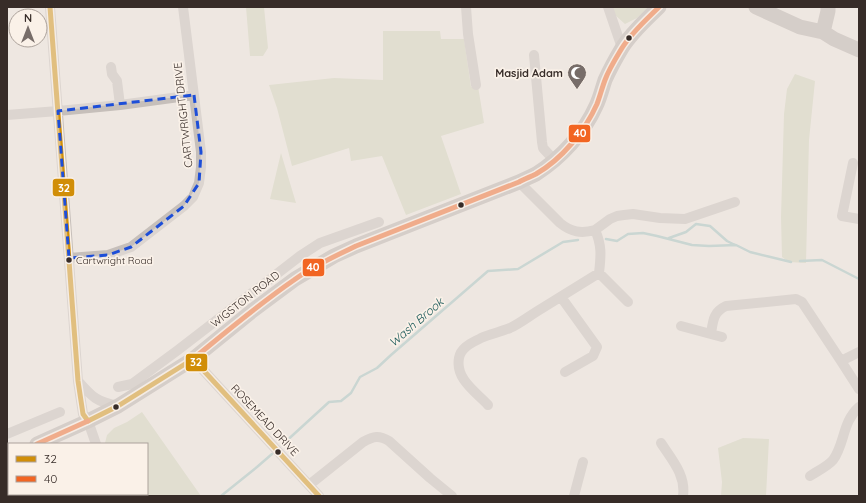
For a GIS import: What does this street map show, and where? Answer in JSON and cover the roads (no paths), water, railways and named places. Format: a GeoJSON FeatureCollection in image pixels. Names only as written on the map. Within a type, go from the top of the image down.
{"type":"FeatureCollection","features":[{"type":"Feature","properties":{"kind":"main road","name":"WIGSTON ROAD"},"geometry":{"type":"LineString","coordinates":[[39,443],[118,406],[193,359],[248,305],[334,256],[352,239],[519,182],[536,173],[554,160],[578,135],[588,121],[596,105],[606,78],[622,48],[640,24],[659,7]]}},
{"type":"Feature","properties":{"kind":"main road"},"geometry":{"type":"LineString","coordinates":[[756,7],[800,27],[822,32],[859,50]]}},
{"type":"Feature","properties":{"kind":"main road"},"geometry":{"type":"LineString","coordinates":[[822,32],[828,7]]}},
{"type":"Feature","properties":{"kind":"street"},"geometry":{"type":"LineString","coordinates":[[50,7],[78,381],[83,414],[88,421],[96,443]]}},
{"type":"Feature","properties":{"kind":"street","name":"CARTWRIGHT DRIVE"},"geometry":{"type":"LineString","coordinates":[[69,258],[108,254],[130,247],[184,206],[193,197],[199,183],[201,152],[183,7]]}},
{"type":"Feature","properties":{"kind":"street"},"geometry":{"type":"LineString","coordinates":[[466,7],[468,34],[476,85]]}},
{"type":"Feature","properties":{"kind":"street"},"geometry":{"type":"LineString","coordinates":[[608,7],[622,48]]}},
{"type":"Feature","properties":{"kind":"street"},"geometry":{"type":"LineString","coordinates":[[534,55],[543,148],[554,160]]}},
{"type":"Feature","properties":{"kind":"street"},"geometry":{"type":"LineString","coordinates":[[111,67],[112,74],[117,81],[120,105]]}},
{"type":"Feature","properties":{"kind":"street"},"geometry":{"type":"LineString","coordinates":[[7,115],[120,105],[194,95]]}},
{"type":"Feature","properties":{"kind":"street"},"geometry":{"type":"LineString","coordinates":[[853,164],[842,216],[859,220]]}},
{"type":"Feature","properties":{"kind":"street"},"geometry":{"type":"LineString","coordinates":[[519,182],[560,223],[573,231],[582,232],[595,230],[610,219],[617,216],[634,214],[660,218],[685,219],[735,202]]}},
{"type":"Feature","properties":{"kind":"street","name":"WIGSTON ROAD"},"geometry":{"type":"LineString","coordinates":[[352,239],[379,222]]}},
{"type":"Feature","properties":{"kind":"street"},"geometry":{"type":"LineString","coordinates":[[488,405],[465,382],[461,375],[459,358],[462,350],[483,337],[510,328],[561,298],[599,273],[601,246],[595,230]]}},
{"type":"Feature","properties":{"kind":"street"},"geometry":{"type":"LineString","coordinates":[[599,273],[628,302]]}},
{"type":"Feature","properties":{"kind":"street"},"geometry":{"type":"LineString","coordinates":[[561,298],[597,347],[593,356],[565,372]]}},
{"type":"Feature","properties":{"kind":"street"},"geometry":{"type":"LineString","coordinates":[[710,334],[714,318],[721,308],[726,306],[796,299],[802,302],[859,389]]}},
{"type":"Feature","properties":{"kind":"street","name":"WIGSTON ROAD"},"geometry":{"type":"LineString","coordinates":[[118,387],[132,384],[183,346],[248,305]]}},
{"type":"Feature","properties":{"kind":"street"},"geometry":{"type":"LineString","coordinates":[[682,326],[722,337]]}},
{"type":"Feature","properties":{"kind":"street"},"geometry":{"type":"LineString","coordinates":[[841,361],[859,352]]}},
{"type":"Feature","properties":{"kind":"street","name":"ROSEMEAD DRIVE"},"geometry":{"type":"LineString","coordinates":[[193,359],[319,496]]}},
{"type":"Feature","properties":{"kind":"street"},"geometry":{"type":"LineString","coordinates":[[78,381],[88,392],[99,400],[106,404],[118,406]]}},
{"type":"Feature","properties":{"kind":"street"},"geometry":{"type":"LineString","coordinates":[[810,476],[824,468],[833,460],[838,451],[848,421],[853,412],[859,407]]}},
{"type":"Feature","properties":{"kind":"street"},"geometry":{"type":"LineString","coordinates":[[7,434],[60,412]]}},
{"type":"Feature","properties":{"kind":"street"},"geometry":{"type":"LineString","coordinates":[[309,485],[364,442],[377,436],[389,441],[452,496]]}},
{"type":"Feature","properties":{"kind":"street"},"geometry":{"type":"LineString","coordinates":[[661,444],[680,473],[684,483],[683,496]]}},
{"type":"Feature","properties":{"kind":"street"},"geometry":{"type":"LineString","coordinates":[[574,496],[583,462]]}},
{"type":"Feature","properties":{"kind":"waterway"},"geometry":{"type":"LineString","coordinates":[[669,238],[686,232],[696,224],[710,226],[727,241],[735,245]]}},
{"type":"Feature","properties":{"kind":"waterway","name":"Wash Brook"},"geometry":{"type":"LineString","coordinates":[[606,239],[617,241],[628,234],[643,233],[692,245],[736,245],[750,252],[791,262]]}},
{"type":"Feature","properties":{"kind":"waterway","name":"Wash Brook"},"geometry":{"type":"LineString","coordinates":[[282,445],[329,402],[341,401],[351,393],[360,377],[377,368],[488,271],[518,269],[563,242],[578,240]]}},
{"type":"Feature","properties":{"kind":"waterway"},"geometry":{"type":"LineString","coordinates":[[800,261],[822,260],[859,279]]}},
{"type":"Feature","properties":{"kind":"waterway"},"geometry":{"type":"LineString","coordinates":[[221,496],[272,454]]}},
{"type":"Feature","properties":{"kind":"place","name":"Masjid Adam"},"geometry":{"type":"Point","coordinates":[577,90]}},
{"type":"Feature","properties":{"kind":"place","name":"Cartwright Road"},"geometry":{"type":"Point","coordinates":[69,260]}}]}
